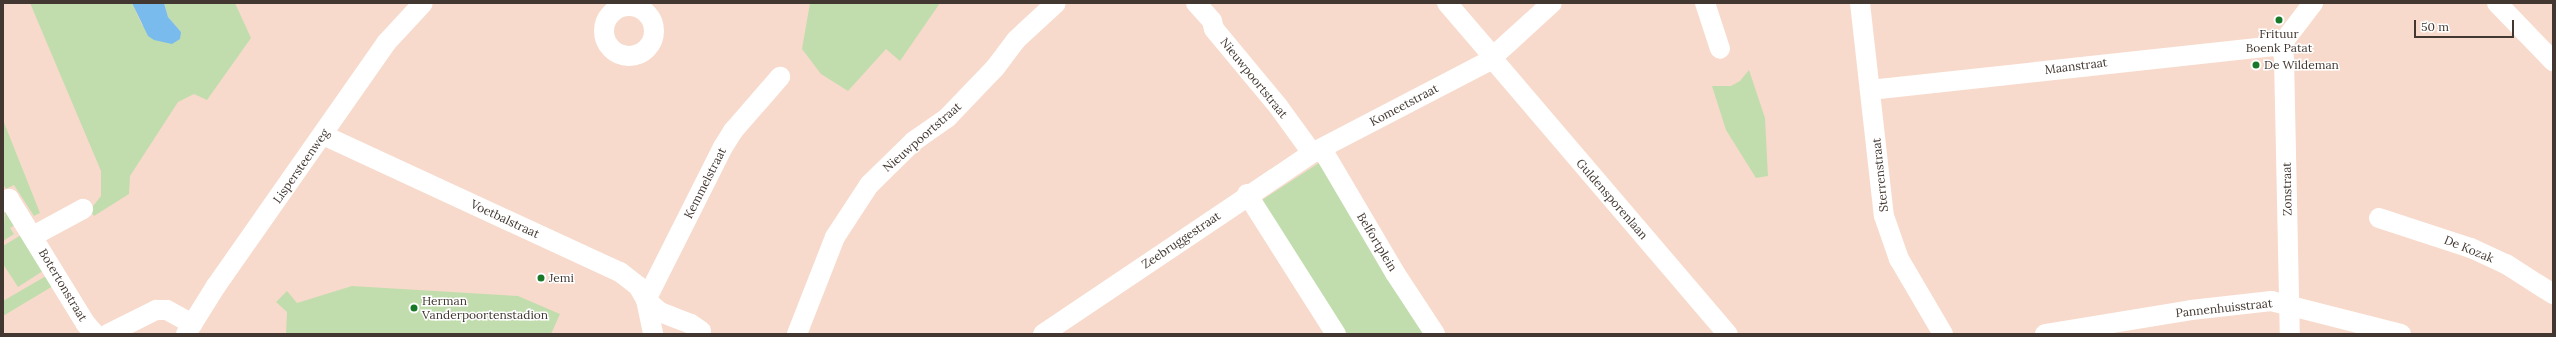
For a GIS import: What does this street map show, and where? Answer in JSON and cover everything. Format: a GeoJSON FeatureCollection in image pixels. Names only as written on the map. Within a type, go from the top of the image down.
{"type":"FeatureCollection","features":[{"type":"Feature","properties":{"kind":"street","name":"Lispersteenweg"},"geometry":{"type":"LineString","coordinates":[[189,329],[386,43],[423,3]]}},
{"type":"Feature","properties":{"kind":"street","name":"Nieuwpoortstraat"},"geometry":{"type":"LineString","coordinates":[[797,334],[835,238],[869,185],[914,141],[947,118],[995,68],[1016,40],[1056,3]]}},
{"type":"Feature","properties":{"kind":"street","name":"Nieuwpoortstraat"},"geometry":{"type":"LineString","coordinates":[[1196,3],[1212,22],[1219,35],[1317,151]]}},
{"type":"Feature","properties":{"kind":"street","name":"Guldensporenlaan"},"geometry":{"type":"LineString","coordinates":[[1447,3],[1492,58],[1728,334]]}},
{"type":"Feature","properties":{"kind":"street","name":"Komeetstraat"},"geometry":{"type":"LineString","coordinates":[[1317,151],[1492,58],[1552,3]]}},
{"type":"Feature","properties":{"kind":"street"},"geometry":{"type":"LineString","coordinates":[[1705,3],[1720,49]]}},
{"type":"Feature","properties":{"kind":"street","name":"Sterrenstraat"},"geometry":{"type":"LineString","coordinates":[[1860,3],[1884,216],[1899,259],[1943,334]]}},
{"type":"Feature","properties":{"kind":"street"},"geometry":{"type":"LineString","coordinates":[[2281,45],[2313,3]]}},
{"type":"Feature","properties":{"kind":"street"},"geometry":{"type":"LineString","coordinates":[[2496,3],[2553,61]]}},
{"type":"Feature","properties":{"kind":"street","name":"Maanstraat"},"geometry":{"type":"LineString","coordinates":[[1870,90],[2281,45]]}},
{"type":"Feature","properties":{"kind":"street","name":"Zonstraat"},"geometry":{"type":"LineString","coordinates":[[2281,45],[2284,58],[2290,334]]}},
{"type":"Feature","properties":{"kind":"street","name":"Kemmelstraat"},"geometry":{"type":"LineString","coordinates":[[646,300],[733,131],[780,77]]}},
{"type":"Feature","properties":{"kind":"street","name":"Voetbalstraat"},"geometry":{"type":"LineString","coordinates":[[323,135],[620,272],[638,286],[646,300],[653,334]]}},
{"type":"Feature","properties":{"kind":"street","name":"Zeebruggestraat"},"geometry":{"type":"LineString","coordinates":[[1043,334],[1247,194],[1317,151]]}},
{"type":"Feature","properties":{"kind":"street","name":"Belfortplein"},"geometry":{"type":"LineString","coordinates":[[1317,151],[1435,334]]}},
{"type":"Feature","properties":{"kind":"street"},"geometry":{"type":"LineString","coordinates":[[1247,194],[1336,334]]}},
{"type":"Feature","properties":{"kind":"street","name":"Botertonstraat"},"geometry":{"type":"LineString","coordinates":[[3,202],[9,199],[86,324],[95,334]]}},
{"type":"Feature","properties":{"kind":"street","name":"Botertonstraat"},"geometry":{"type":"LineString","coordinates":[[33,236],[83,209]]}},
{"type":"Feature","properties":{"kind":"street","name":"De Kozak"},"geometry":{"type":"LineString","coordinates":[[2379,218],[2472,248],[2506,264],[2553,294]]}},
{"type":"Feature","properties":{"kind":"street"},"geometry":{"type":"LineString","coordinates":[[646,300],[660,312],[691,324],[701,333]]}},
{"type":"Feature","properties":{"kind":"street","name":"Pannenhuisstraat"},"geometry":{"type":"LineString","coordinates":[[2045,334],[2191,310],[2271,301],[2401,334]]}},
{"type":"Feature","properties":{"kind":"street"},"geometry":{"type":"LineString","coordinates":[[108,334],[156,310],[167,310],[189,329]]}},
{"type":"Feature","properties":{"kind":"green space"},"geometry":{"type":"Polygon","coordinates":[[[30,3],[132,3],[142,25],[181,32],[168,17],[164,3],[235,3],[251,38],[207,100],[194,94],[178,102],[130,176],[129,194],[94,216],[90,210],[101,196],[101,171],[30,3]]]}},
{"type":"Feature","properties":{"kind":"green space"},"geometry":{"type":"Polygon","coordinates":[[[810,3],[940,3],[900,61],[886,49],[848,91],[821,74],[802,49],[810,3]]]}},
{"type":"Feature","properties":{"kind":"green space"},"geometry":{"type":"Polygon","coordinates":[[[1749,70],[1765,118],[1768,176],[1756,178],[1726,130],[1712,86],[1731,86],[1740,81],[1749,70]]]}},
{"type":"Feature","properties":{"kind":"green space"},"geometry":{"type":"Polygon","coordinates":[[[3,120],[40,213],[34,216],[14,185],[6,189],[3,184],[3,120]]]}},
{"type":"Feature","properties":{"kind":"green space"},"geometry":{"type":"Polygon","coordinates":[[[1319,163],[1424,334],[1347,334],[1262,200],[1319,163]]]}},
{"type":"Feature","properties":{"kind":"green space"},"geometry":{"type":"Polygon","coordinates":[[[5,209],[15,225],[10,228],[14,234],[3,241],[5,209]]]}},
{"type":"Feature","properties":{"kind":"green space"},"geometry":{"type":"Polygon","coordinates":[[[21,235],[43,271],[18,287],[3,264],[3,246],[21,235]]]}},
{"type":"Feature","properties":{"kind":"green space"},"geometry":{"type":"Polygon","coordinates":[[[46,276],[53,286],[3,316],[3,301],[46,276]]]}},
{"type":"Feature","properties":{"kind":"green space","name":"Herman Vanderpoortenstadion"},"geometry":{"type":"Polygon","coordinates":[[[352,286],[518,296],[560,314],[551,334],[286,334],[287,312],[276,302],[287,291],[297,303],[352,286]]]}},
{"type":"Feature","properties":{"kind":"water"},"geometry":{"type":"Polygon","coordinates":[[[132,3],[164,3],[168,17],[181,32],[180,39],[172,44],[154,40],[148,36],[132,3]]]}},
{"type":"Feature","properties":{"kind":"place","name":"Frituur Boenk Patat"},"geometry":{"type":"Point","coordinates":[2279,20]}},
{"type":"Feature","properties":{"kind":"place","name":"De Wildeman"},"geometry":{"type":"Point","coordinates":[2256,65]}},
{"type":"Feature","properties":{"kind":"place","name":"Jemi"},"geometry":{"type":"Point","coordinates":[541,278]}},
{"type":"Feature","properties":{"kind":"place","name":"Herman Vanderpoortenstadion"},"geometry":{"type":"Point","coordinates":[414,308]}}]}
